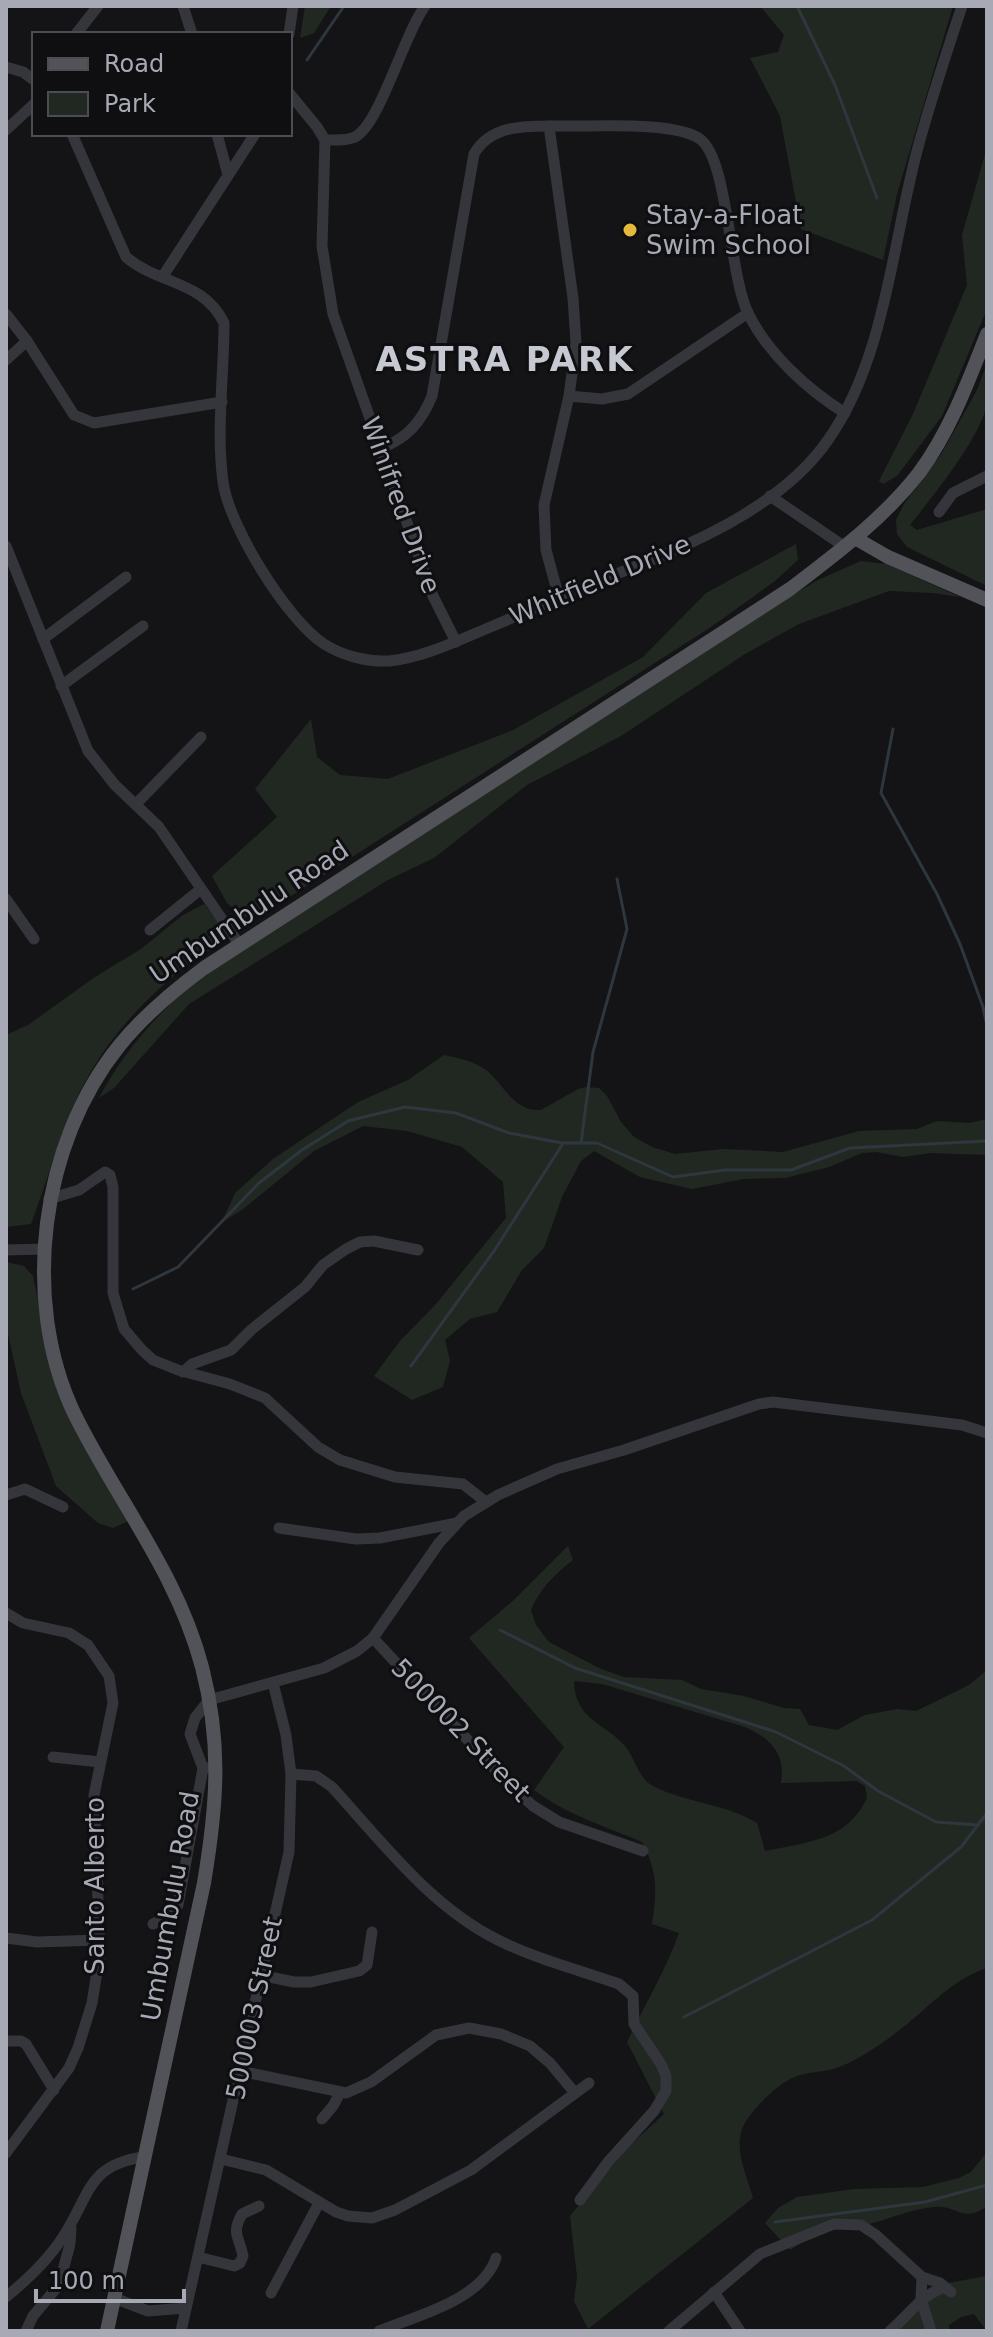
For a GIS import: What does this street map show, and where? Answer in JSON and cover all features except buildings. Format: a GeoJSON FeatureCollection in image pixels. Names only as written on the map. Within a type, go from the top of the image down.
{"type":"FeatureCollection","features":[{"type":"Feature","properties":{"kind":"main road","name":"Umbumbulu Road"},"geometry":{"type":"LineString","coordinates":[[107,2331],[204,1883],[213,1827],[209,1700],[197,1652],[176,1596],[150,1542],[85,1434],[61,1380],[47,1312],[44,1249],[49,1199],[55,1174],[84,1102],[119,1046],[155,1006],[204,968],[790,589],[850,543],[894,501],[924,466],[961,399],[987,334]]}},
{"type":"Feature","properties":{"kind":"main road"},"geometry":{"type":"LineString","coordinates":[[850,543],[987,600]]}},
{"type":"Feature","properties":{"kind":"street"},"geometry":{"type":"LineString","coordinates":[[78,32],[98,6]]}},
{"type":"Feature","properties":{"kind":"street"},"geometry":{"type":"LineString","coordinates":[[183,6],[191,32]]}},
{"type":"Feature","properties":{"kind":"street"},"geometry":{"type":"LineString","coordinates":[[289,32],[293,6]]}},
{"type":"Feature","properties":{"kind":"street"},"geometry":{"type":"LineString","coordinates":[[292,96],[325,140],[354,137],[367,126],[405,40],[425,6]]}},
{"type":"Feature","properties":{"kind":"street","name":"Whitfield Drive"},"geometry":{"type":"LineString","coordinates":[[73,136],[126,257],[143,270],[202,295],[217,310],[224,323],[223,483],[230,512],[260,567],[301,624],[323,644],[342,654],[389,661],[456,642],[687,544],[770,496],[810,464],[845,413],[875,335],[917,151],[962,6]]}},
{"type":"Feature","properties":{"kind":"street"},"geometry":{"type":"LineString","coordinates":[[6,67],[32,79]]}},
{"type":"Feature","properties":{"kind":"street"},"geometry":{"type":"LineString","coordinates":[[6,130],[32,106]]}},
{"type":"Feature","properties":{"kind":"street"},"geometry":{"type":"LineString","coordinates":[[380,449],[395,443],[417,426],[432,396],[474,154],[482,142],[494,133],[527,126],[671,129],[701,140],[712,153],[720,180],[736,274],[748,313],[777,354],[796,374],[817,394],[845,413]]}},
{"type":"Feature","properties":{"kind":"street"},"geometry":{"type":"LineString","coordinates":[[549,126],[573,298],[576,343],[569,396],[544,505],[546,550],[559,598]]}},
{"type":"Feature","properties":{"kind":"street"},"geometry":{"type":"LineString","coordinates":[[218,136],[228,175]]}},
{"type":"Feature","properties":{"kind":"street"},"geometry":{"type":"LineString","coordinates":[[163,276],[254,136]]}},
{"type":"Feature","properties":{"kind":"street","name":"Winifred Drive"},"geometry":{"type":"LineString","coordinates":[[325,140],[322,246],[333,314],[433,596],[456,642]]}},
{"type":"Feature","properties":{"kind":"street"},"geometry":{"type":"LineString","coordinates":[[569,396],[602,399],[628,394],[748,313]]}},
{"type":"Feature","properties":{"kind":"street"},"geometry":{"type":"LineString","coordinates":[[6,314],[27,341],[69,409],[81,420],[94,423],[222,402]]}},
{"type":"Feature","properties":{"kind":"street"},"geometry":{"type":"LineString","coordinates":[[6,360],[27,341]]}},
{"type":"Feature","properties":{"kind":"street"},"geometry":{"type":"LineString","coordinates":[[939,512],[953,493],[987,476]]}},
{"type":"Feature","properties":{"kind":"street"},"geometry":{"type":"LineString","coordinates":[[770,496],[850,543]]}},
{"type":"Feature","properties":{"kind":"street"},"geometry":{"type":"LineString","coordinates":[[6,546],[88,751],[99,768],[159,827],[239,944]]}},
{"type":"Feature","properties":{"kind":"street"},"geometry":{"type":"LineString","coordinates":[[43,639],[126,577]]}},
{"type":"Feature","properties":{"kind":"street"},"geometry":{"type":"LineString","coordinates":[[61,686],[143,626]]}},
{"type":"Feature","properties":{"kind":"street"},"geometry":{"type":"LineString","coordinates":[[136,804],[201,737]]}},
{"type":"Feature","properties":{"kind":"street"},"geometry":{"type":"LineString","coordinates":[[150,930],[201,889]]}},
{"type":"Feature","properties":{"kind":"street"},"geometry":{"type":"LineString","coordinates":[[6,899],[34,939]]}},
{"type":"Feature","properties":{"kind":"street"},"geometry":{"type":"LineString","coordinates":[[49,1199],[79,1190],[105,1172],[110,1175],[113,1187],[112,1280],[119,1315],[124,1329],[153,1360],[265,1398],[318,1447],[340,1460],[395,1477],[463,1484],[486,1502]]}},
{"type":"Feature","properties":{"kind":"street"},"geometry":{"type":"LineString","coordinates":[[183,1372],[192,1364],[231,1350],[305,1287],[323,1265],[346,1249],[360,1242],[374,1241],[418,1250]]}},
{"type":"Feature","properties":{"kind":"street"},"geometry":{"type":"LineString","coordinates":[[6,1250],[44,1249]]}},
{"type":"Feature","properties":{"kind":"street"},"geometry":{"type":"LineString","coordinates":[[153,1924],[171,1915],[178,1905],[210,1768],[190,1734],[195,1718],[209,1700],[331,1665],[357,1651],[373,1638],[439,1543],[457,1523],[486,1502],[525,1482],[576,1463],[773,1402],[962,1425],[987,1433]]}},
{"type":"Feature","properties":{"kind":"street"},"geometry":{"type":"LineString","coordinates":[[6,1495],[25,1489],[63,1507]]}},
{"type":"Feature","properties":{"kind":"street"},"geometry":{"type":"LineString","coordinates":[[279,1528],[356,1539],[380,1538],[457,1523]]}},
{"type":"Feature","properties":{"kind":"street","name":"Santo Alberto"},"geometry":{"type":"LineString","coordinates":[[6,1613],[23,1623],[60,1630],[78,1638],[92,1650],[104,1667],[113,1703],[93,1809],[98,1974],[84,2031],[69,2068],[6,2153]]}},
{"type":"Feature","properties":{"kind":"street","name":"500002 Street"},"geometry":{"type":"LineString","coordinates":[[373,1638],[533,1806],[559,1822],[643,1851]]}},
{"type":"Feature","properties":{"kind":"street","name":"500003 Street"},"geometry":{"type":"LineString","coordinates":[[181,2331],[289,1852],[291,1774],[286,1735],[273,1683]]}},
{"type":"Feature","properties":{"kind":"street"},"geometry":{"type":"LineString","coordinates":[[53,1757],[100,1762]]}},
{"type":"Feature","properties":{"kind":"street"},"geometry":{"type":"LineString","coordinates":[[291,1774],[316,1776],[332,1787],[423,1886],[471,1924],[514,1947],[619,1984],[633,1996],[634,2024],[661,2064],[666,2076],[666,2091],[649,2118],[608,2162],[580,2200]]}},
{"type":"Feature","properties":{"kind":"street"},"geometry":{"type":"LineString","coordinates":[[260,1975],[304,1982],[359,1971],[367,1965],[372,1932]]}},
{"type":"Feature","properties":{"kind":"street"},"geometry":{"type":"LineString","coordinates":[[6,1938],[37,1942],[99,1940]]}},
{"type":"Feature","properties":{"kind":"street"},"geometry":{"type":"LineString","coordinates":[[240,2071],[340,2093],[354,2091],[436,2035],[469,2028],[501,2034],[530,2046],[550,2063],[575,2093]]}},
{"type":"Feature","properties":{"kind":"street"},"geometry":{"type":"LineString","coordinates":[[6,2041],[26,2044],[54,2090]]}},
{"type":"Feature","properties":{"kind":"street"},"geometry":{"type":"LineString","coordinates":[[221,2159],[266,2170],[336,2212],[372,2218],[395,2210],[471,2170],[589,2083]]}},
{"type":"Feature","properties":{"kind":"street"},"geometry":{"type":"LineString","coordinates":[[322,2119],[336,2103],[340,2093]]}},
{"type":"Feature","properties":{"kind":"street"},"geometry":{"type":"LineString","coordinates":[[6,2297],[50,2255],[92,2184],[106,2168],[123,2160],[143,2157]]}},
{"type":"Feature","properties":{"kind":"street"},"geometry":{"type":"LineString","coordinates":[[271,2293],[319,2203]]}},
{"type":"Feature","properties":{"kind":"street"},"geometry":{"type":"LineString","coordinates":[[198,2257],[234,2266],[240,2263],[243,2256],[236,2227],[244,2211],[259,2206]]}},
{"type":"Feature","properties":{"kind":"street"},"geometry":{"type":"LineString","coordinates":[[669,2331],[752,2259],[821,2227],[849,2223],[861,2225],[876,2235],[922,2277],[940,2283],[951,2292],[944,2287],[921,2299],[890,2331]]}},
{"type":"Feature","properties":{"kind":"street"},"geometry":{"type":"LineString","coordinates":[[26,2331],[33,2316],[59,2285],[70,2244],[71,2224]]}},
{"type":"Feature","properties":{"kind":"street"},"geometry":{"type":"LineString","coordinates":[[379,2331],[460,2297],[488,2273],[496,2258]]}},
{"type":"Feature","properties":{"kind":"street"},"geometry":{"type":"LineString","coordinates":[[922,2277],[921,2299],[931,2331]]}},
{"type":"Feature","properties":{"kind":"street"},"geometry":{"type":"LineString","coordinates":[[714,2292],[740,2331]]}},
{"type":"Feature","properties":{"kind":"street"},"geometry":{"type":"LineString","coordinates":[[114,2298],[148,2311],[186,2308]]}},
{"type":"Feature","properties":{"kind":"green space"},"geometry":{"type":"Polygon","coordinates":[[[305,6],[331,6],[314,33],[300,38],[305,6]]]}},
{"type":"Feature","properties":{"kind":"green space"},"geometry":{"type":"Polygon","coordinates":[[[760,6],[953,6],[897,194],[883,260],[801,229],[780,116],[750,58],[778,52],[784,35],[760,6]]]}},
{"type":"Feature","properties":{"kind":"green space"},"geometry":{"type":"Polygon","coordinates":[[[987,147],[987,309],[942,416],[897,476],[883,484],[879,481],[913,414],[967,285],[962,235],[987,147]]]}},
{"type":"Feature","properties":{"kind":"green space"},"geometry":{"type":"Polygon","coordinates":[[[987,364],[988,397],[981,422],[953,469],[910,525],[917,530],[987,509],[987,586],[907,547],[897,534],[896,520],[904,504],[942,453],[977,390],[987,364]]]}},
{"type":"Feature","properties":{"kind":"green space"},"geometry":{"type":"Polygon","coordinates":[[[796,544],[798,560],[775,581],[711,627],[260,916],[242,917],[227,903],[212,876],[277,817],[255,789],[311,719],[317,757],[340,775],[388,779],[513,730],[643,657],[706,593],[796,544]]]}},
{"type":"Feature","properties":{"kind":"green space"},"geometry":{"type":"Polygon","coordinates":[[[861,561],[886,564],[960,597],[889,591],[799,624],[745,654],[621,736],[527,785],[434,858],[388,880],[189,1004],[114,1088],[99,1098],[144,1032],[202,975],[785,599],[861,561]]]}},
{"type":"Feature","properties":{"kind":"green space"},"geometry":{"type":"Polygon","coordinates":[[[204,904],[225,931],[223,941],[162,986],[134,1013],[110,1043],[71,1111],[31,1224],[6,1227],[6,1035],[28,1025],[95,977],[141,949],[183,915],[204,904]]]}},
{"type":"Feature","properties":{"kind":"green space"},"geometry":{"type":"Polygon","coordinates":[[[444,1055],[481,1067],[516,1102],[531,1109],[541,1110],[578,1089],[599,1088],[634,1137],[675,1154],[724,1149],[783,1152],[859,1131],[917,1129],[937,1121],[969,1123],[987,1119],[987,1155],[931,1153],[903,1157],[862,1153],[829,1167],[785,1178],[744,1179],[692,1189],[640,1177],[594,1151],[581,1161],[562,1197],[544,1248],[522,1270],[497,1312],[470,1319],[445,1340],[450,1361],[443,1387],[412,1400],[374,1376],[400,1341],[436,1304],[506,1218],[503,1182],[462,1147],[407,1131],[363,1126],[314,1151],[242,1210],[222,1222],[235,1193],[273,1159],[358,1102],[408,1080],[444,1055]]]}},
{"type":"Feature","properties":{"kind":"green space"},"geometry":{"type":"Polygon","coordinates":[[[6,1262],[24,1266],[33,1276],[43,1326],[129,1521],[113,1528],[98,1523],[56,1486],[21,1393],[6,1325],[6,1262]]]}},
{"type":"Feature","properties":{"kind":"green space"},"geometry":{"type":"Polygon","coordinates":[[[568,1546],[573,1560],[549,1582],[531,1610],[536,1625],[549,1642],[601,1669],[624,1677],[682,1680],[701,1689],[800,1709],[809,1725],[837,1730],[865,1715],[897,1709],[916,1711],[969,1685],[987,1670],[987,1968],[950,1987],[897,2032],[858,2058],[833,2069],[797,2076],[768,2095],[746,2121],[740,2140],[741,2159],[753,2198],[588,2329],[574,2301],[577,2277],[570,2216],[626,2149],[664,2114],[627,2042],[679,1933],[652,1924],[655,1882],[642,1842],[573,1813],[534,1790],[564,1747],[469,1638],[515,1599],[568,1546]],[[574,1681],[579,1704],[625,1746],[648,1782],[666,1792],[731,1811],[757,1823],[765,1851],[810,1842],[837,1831],[859,1812],[867,1798],[865,1786],[857,1781],[781,1783],[778,1755],[769,1742],[754,1731],[602,1684],[574,1681]]]}},
{"type":"Feature","properties":{"kind":"green space"},"geometry":{"type":"Polygon","coordinates":[[[987,2152],[987,2206],[979,2211],[966,2214],[942,2207],[919,2210],[869,2224],[828,2230],[790,2250],[765,2223],[778,2208],[797,2197],[854,2189],[923,2187],[959,2178],[971,2172],[987,2152]]]}},
{"type":"Feature","properties":{"kind":"green space"},"geometry":{"type":"Polygon","coordinates":[[[987,2276],[987,2331],[974,2314],[961,2317],[949,2325],[949,2331],[886,2331],[948,2283],[987,2276]]]}},
{"type":"Feature","properties":{"kind":"waterway"},"geometry":{"type":"LineString","coordinates":[[307,60],[344,6]]}},
{"type":"Feature","properties":{"kind":"waterway"},"geometry":{"type":"LineString","coordinates":[[797,6],[835,85],[877,198]]}},
{"type":"Feature","properties":{"kind":"waterway"},"geometry":{"type":"LineString","coordinates":[[893,729],[881,793],[937,894],[960,944],[987,1026]]}},
{"type":"Feature","properties":{"kind":"waterway"},"geometry":{"type":"LineString","coordinates":[[581,1143],[593,1052],[627,929],[617,879]]}},
{"type":"Feature","properties":{"kind":"waterway"},"geometry":{"type":"LineString","coordinates":[[987,1070],[987,1101]]}},
{"type":"Feature","properties":{"kind":"waterway"},"geometry":{"type":"LineString","coordinates":[[133,1289],[178,1267],[259,1183],[302,1150],[348,1121],[405,1107],[456,1113],[509,1133],[562,1143],[597,1143],[673,1177],[725,1170],[791,1170],[850,1148],[987,1141]]}},
{"type":"Feature","properties":{"kind":"waterway"},"geometry":{"type":"LineString","coordinates":[[411,1366],[494,1251],[562,1145]]}},
{"type":"Feature","properties":{"kind":"waterway"},"geometry":{"type":"LineString","coordinates":[[500,1630],[575,1668],[776,1732],[844,1766],[878,1791],[936,1822],[978,1825]]}},
{"type":"Feature","properties":{"kind":"waterway"},"geometry":{"type":"LineString","coordinates":[[684,2017],[872,1920],[961,1847],[987,1813]]}},
{"type":"Feature","properties":{"kind":"waterway"},"geometry":{"type":"LineString","coordinates":[[775,2222],[925,2202],[987,2185]]}},
{"type":"Feature","properties":{"kind":"place","name":"Stay-a-Float Swim School"},"geometry":{"type":"Point","coordinates":[630,230]}},
{"type":"Feature","properties":{"kind":"district","name":"ASTRA PARK"},"geometry":{"type":"Point","coordinates":[505,359]}}]}
